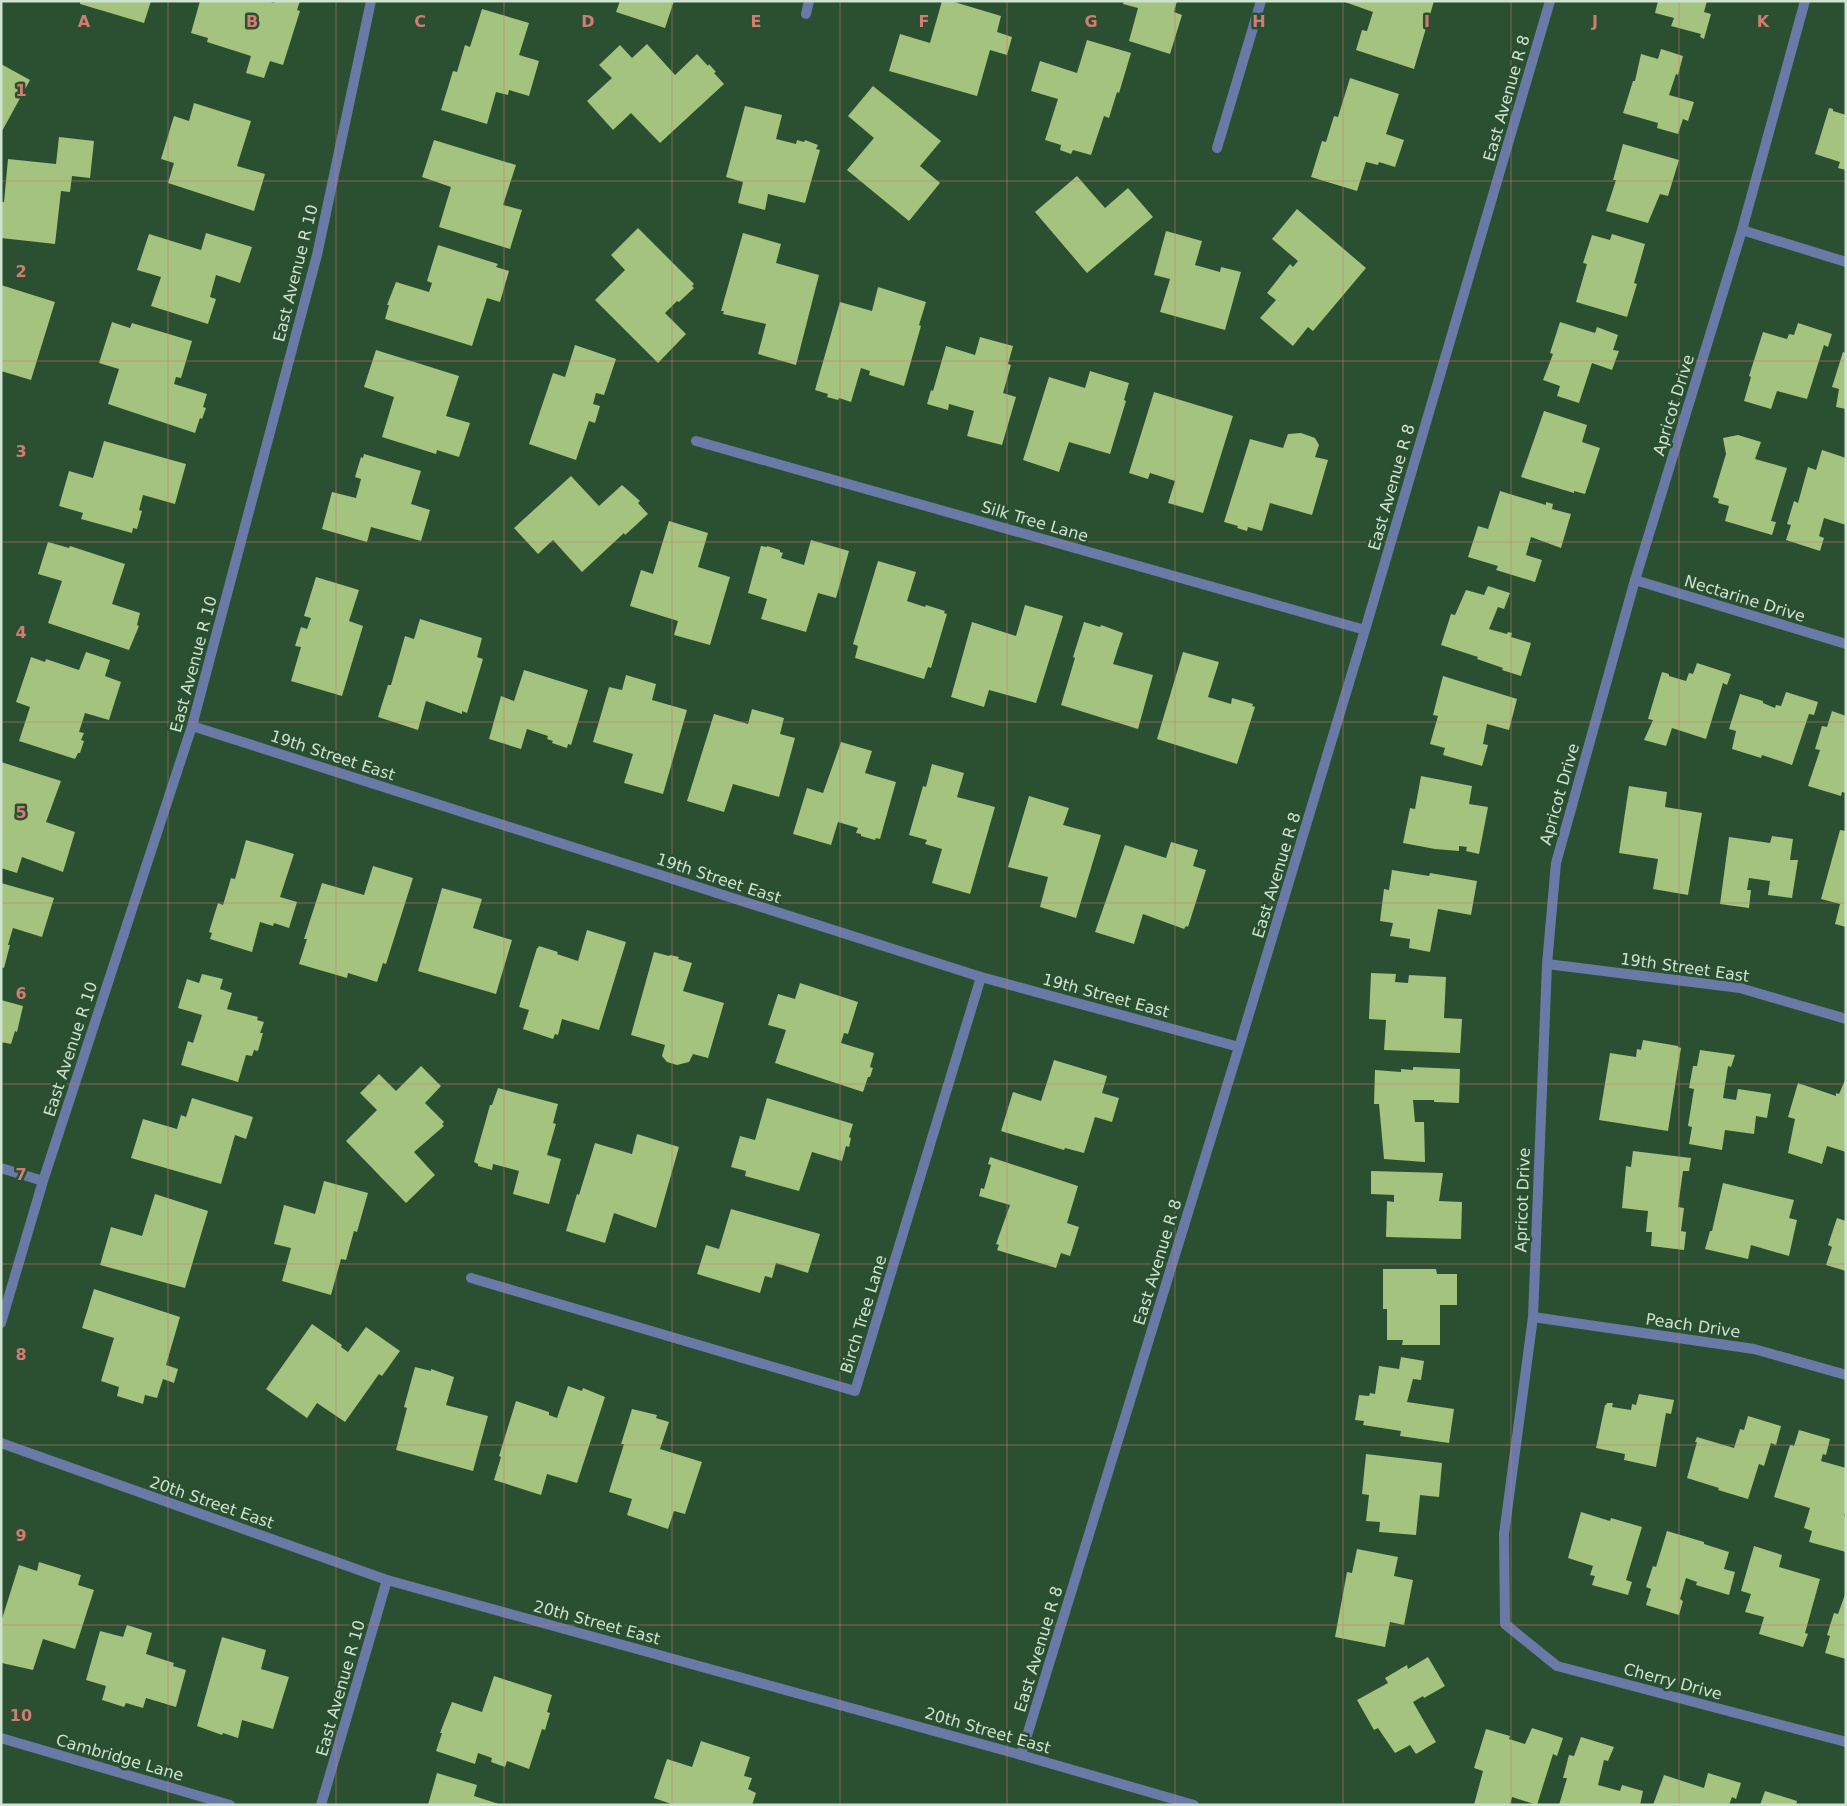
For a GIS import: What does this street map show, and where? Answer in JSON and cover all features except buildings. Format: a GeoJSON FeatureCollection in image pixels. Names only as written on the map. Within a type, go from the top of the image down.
{"type":"FeatureCollection","features":[{"type":"Feature","properties":{"kind":"street","name":"East Avenue R 10"},"geometry":{"type":"LineString","coordinates":[[1,1323],[43,1180],[192,726],[317,255],[371,1]]}},
{"type":"Feature","properties":{"kind":"street"},"geometry":{"type":"LineString","coordinates":[[806,14],[809,1]]}},
{"type":"Feature","properties":{"kind":"street"},"geometry":{"type":"LineString","coordinates":[[1217,148],[1261,1]]}},
{"type":"Feature","properties":{"kind":"street","name":"East Avenue R 8"},"geometry":{"type":"LineString","coordinates":[[1021,1755],[1365,630],[1550,1]]}},
{"type":"Feature","properties":{"kind":"street","name":"Apricot Drive"},"geometry":{"type":"LineString","coordinates":[[1505,1624],[1504,1534],[1533,1317],[1546,964],[1556,862],[1635,580],[1742,230],[1805,1]]}},
{"type":"Feature","properties":{"kind":"street"},"geometry":{"type":"LineString","coordinates":[[1742,230],[1846,262]]}},
{"type":"Feature","properties":{"kind":"street","name":"Silk Tree Lane"},"geometry":{"type":"LineString","coordinates":[[696,441],[1365,630]]}},
{"type":"Feature","properties":{"kind":"street","name":"Nectarine Drive"},"geometry":{"type":"LineString","coordinates":[[1635,580],[1846,644]]}},
{"type":"Feature","properties":{"kind":"street","name":"19th Street East"},"geometry":{"type":"LineString","coordinates":[[192,726],[981,977],[1239,1047]]}},
{"type":"Feature","properties":{"kind":"street","name":"19th Street East"},"geometry":{"type":"LineString","coordinates":[[1546,964],[1740,988],[1846,1019]]}},
{"type":"Feature","properties":{"kind":"street","name":"Birch Tree Lane"},"geometry":{"type":"LineString","coordinates":[[471,1278],[855,1391],[981,977]]}},
{"type":"Feature","properties":{"kind":"street"},"geometry":{"type":"LineString","coordinates":[[1,1168],[43,1180]]}},
{"type":"Feature","properties":{"kind":"street","name":"Peach Drive"},"geometry":{"type":"LineString","coordinates":[[1533,1317],[1754,1349],[1846,1375]]}},
{"type":"Feature","properties":{"kind":"street","name":"20th Street East"},"geometry":{"type":"LineString","coordinates":[[1,1443],[387,1580],[1021,1755],[1191,1804]]}},
{"type":"Feature","properties":{"kind":"street","name":"East Avenue R 10"},"geometry":{"type":"LineString","coordinates":[[321,1805],[387,1580]]}},
{"type":"Feature","properties":{"kind":"street","name":"Cherry Drive"},"geometry":{"type":"LineString","coordinates":[[1505,1624],[1557,1666],[1846,1742]]}},
{"type":"Feature","properties":{"kind":"street","name":"Cambridge Lane"},"geometry":{"type":"LineString","coordinates":[[1,1738],[230,1805]]}}]}
